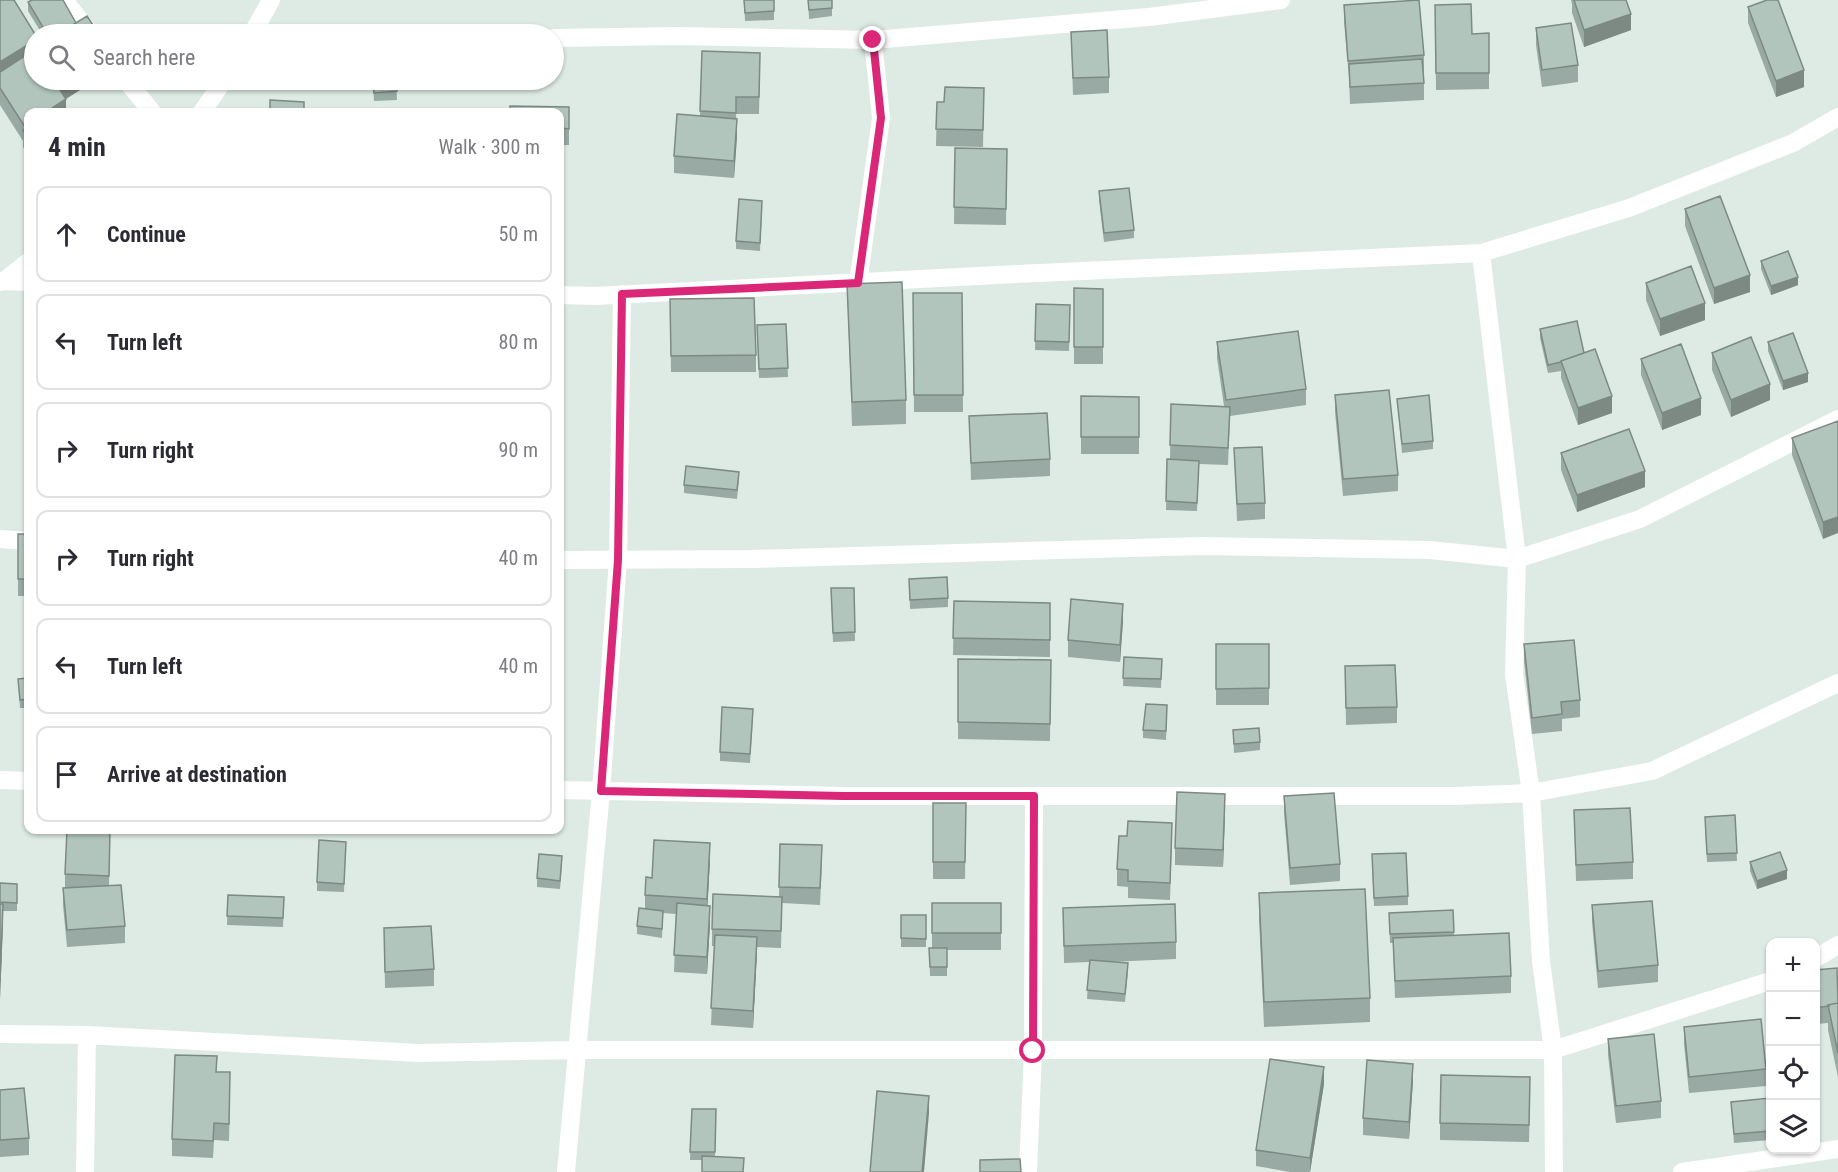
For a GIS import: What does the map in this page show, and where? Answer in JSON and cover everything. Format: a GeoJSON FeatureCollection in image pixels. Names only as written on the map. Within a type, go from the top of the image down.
{"type":"FeatureCollection","features":[{"type":"Feature","properties":{"kind":"street"},"geometry":{"type":"LineString","coordinates":[[64,0],[83,24]]}},
{"type":"Feature","properties":{"kind":"street"},"geometry":{"type":"LineString","coordinates":[[258,24],[271,0]]}},
{"type":"Feature","properties":{"kind":"street"},"geometry":{"type":"LineString","coordinates":[[564,38],[678,36],[873,40],[1149,17],[1281,0]]}},
{"type":"Feature","properties":{"kind":"street"},"geometry":{"type":"LineString","coordinates":[[858,283],[881,118],[873,40]]}},
{"type":"Feature","properties":{"kind":"street"},"geometry":{"type":"LineString","coordinates":[[134,90],[149,108]]}},
{"type":"Feature","properties":{"kind":"street"},"geometry":{"type":"LineString","coordinates":[[205,108],[217,90]]}},
{"type":"Feature","properties":{"kind":"street"},"geometry":{"type":"LineString","coordinates":[[564,295],[1481,253],[1629,208],[1793,143],[1838,117]]}},
{"type":"Feature","properties":{"kind":"street"},"geometry":{"type":"LineString","coordinates":[[1481,253],[1517,559],[1514,674],[1531,793],[1541,961],[1553,1050],[1554,1172]]}},
{"type":"Feature","properties":{"kind":"street"},"geometry":{"type":"LineString","coordinates":[[2,281],[24,265]]}},
{"type":"Feature","properties":{"kind":"street"},"geometry":{"type":"LineString","coordinates":[[2,281],[24,282]]}},
{"type":"Feature","properties":{"kind":"street"},"geometry":{"type":"LineString","coordinates":[[566,1172],[601,791],[618,560],[622,294]]}},
{"type":"Feature","properties":{"kind":"street"},"geometry":{"type":"LineString","coordinates":[[564,560],[751,559],[1202,546],[1430,550],[1517,559],[1640,519],[1838,419]]}},
{"type":"Feature","properties":{"kind":"street"},"geometry":{"type":"LineString","coordinates":[[0,540],[24,541]]}},
{"type":"Feature","properties":{"kind":"street"},"geometry":{"type":"LineString","coordinates":[[564,790],[843,796],[1454,796],[1531,793],[1652,771],[1838,683]]}},
{"type":"Feature","properties":{"kind":"street"},"geometry":{"type":"LineString","coordinates":[[0,780],[24,781]]}},
{"type":"Feature","properties":{"kind":"street"},"geometry":{"type":"LineString","coordinates":[[1028,1172],[1033,1051],[1034,796]]}},
{"type":"Feature","properties":{"kind":"street"},"geometry":{"type":"LineString","coordinates":[[1820,955],[1838,945]]}},
{"type":"Feature","properties":{"kind":"street"},"geometry":{"type":"LineString","coordinates":[[0,1034],[87,1035],[418,1053],[577,1050],[1553,1050],[1766,982]]}},
{"type":"Feature","properties":{"kind":"street"},"geometry":{"type":"LineString","coordinates":[[85,1172],[87,1035]]}},
{"type":"Feature","properties":{"kind":"street"},"geometry":{"type":"LineString","coordinates":[[1682,1172],[1838,1149]]}},
{"type":"Feature","properties":{"kind":"building"},"geometry":{"type":"Polygon","coordinates":[[[0,0],[14,0],[29,24],[24,24],[24,47],[0,62],[0,0]]]}},
{"type":"Feature","properties":{"kind":"building"},"geometry":{"type":"Polygon","coordinates":[[[63,0],[76,23],[41,24],[28,2],[63,0]]]}},
{"type":"Feature","properties":{"kind":"building"},"geometry":{"type":"Polygon","coordinates":[[[744,0],[774,0],[774,11],[745,13],[744,0]]]}},
{"type":"Feature","properties":{"kind":"building"},"geometry":{"type":"Polygon","coordinates":[[[808,0],[832,0],[832,8],[809,10],[808,0]]]}},
{"type":"Feature","properties":{"kind":"building"},"geometry":{"type":"Polygon","coordinates":[[[1419,0],[1424,55],[1348,61],[1344,5],[1419,0]]]}},
{"type":"Feature","properties":{"kind":"building"},"geometry":{"type":"Polygon","coordinates":[[[1574,0],[1626,0],[1631,14],[1584,30],[1574,0]]]}},
{"type":"Feature","properties":{"kind":"building"},"geometry":{"type":"Polygon","coordinates":[[[1767,0],[1778,0],[1804,70],[1776,81],[1748,7],[1767,0]]]}},
{"type":"Feature","properties":{"kind":"building"},"geometry":{"type":"Polygon","coordinates":[[[1471,4],[1472,34],[1489,33],[1489,73],[1436,73],[1435,5],[1471,4]]]}},
{"type":"Feature","properties":{"kind":"building"},"geometry":{"type":"Polygon","coordinates":[[[87,16],[92,24],[74,24],[87,16]]]}},
{"type":"Feature","properties":{"kind":"building"},"geometry":{"type":"Polygon","coordinates":[[[1571,23],[1578,65],[1542,70],[1536,28],[1571,23]]]}},
{"type":"Feature","properties":{"kind":"building"},"geometry":{"type":"Polygon","coordinates":[[[1107,30],[1109,77],[1073,78],[1071,32],[1107,30]]]}},
{"type":"Feature","properties":{"kind":"building"},"geometry":{"type":"Polygon","coordinates":[[[702,51],[760,53],[759,97],[736,97],[736,113],[700,111],[702,51]]]}},
{"type":"Feature","properties":{"kind":"building"},"geometry":{"type":"Polygon","coordinates":[[[24,56],[24,90],[60,90],[66,99],[52,108],[24,108],[24,125],[0,88],[0,72],[24,56]]]}},
{"type":"Feature","properties":{"kind":"building"},"geometry":{"type":"Polygon","coordinates":[[[1422,59],[1424,83],[1350,87],[1349,64],[1422,59]]]}},
{"type":"Feature","properties":{"kind":"building"},"geometry":{"type":"Polygon","coordinates":[[[945,87],[984,88],[983,130],[936,129],[937,102],[944,102],[945,87]]]}},
{"type":"Feature","properties":{"kind":"building"},"geometry":{"type":"Polygon","coordinates":[[[374,90],[397,90],[397,91],[374,93],[374,90]]]}},
{"type":"Feature","properties":{"kind":"building"},"geometry":{"type":"Polygon","coordinates":[[[270,100],[304,102],[304,108],[270,108],[270,100]]]}},
{"type":"Feature","properties":{"kind":"building"},"geometry":{"type":"Polygon","coordinates":[[[510,106],[569,107],[569,129],[564,128],[564,108],[510,108],[510,106]]]}},
{"type":"Feature","properties":{"kind":"building"},"geometry":{"type":"Polygon","coordinates":[[[677,114],[737,119],[734,161],[674,156],[677,114]]]}},
{"type":"Feature","properties":{"kind":"building"},"geometry":{"type":"Polygon","coordinates":[[[955,148],[1007,149],[1006,209],[954,207],[955,148]]]}},
{"type":"Feature","properties":{"kind":"building"},"geometry":{"type":"Polygon","coordinates":[[[1129,188],[1134,230],[1104,233],[1099,191],[1129,188]]]}},
{"type":"Feature","properties":{"kind":"building"},"geometry":{"type":"Polygon","coordinates":[[[1720,196],[1750,275],[1714,288],[1685,209],[1720,196]]]}},
{"type":"Feature","properties":{"kind":"building"},"geometry":{"type":"Polygon","coordinates":[[[739,199],[762,201],[760,243],[736,241],[739,199]]]}},
{"type":"Feature","properties":{"kind":"building"},"geometry":{"type":"Polygon","coordinates":[[[1788,251],[1798,277],[1771,286],[1761,261],[1788,251]]]}},
{"type":"Feature","properties":{"kind":"building"},"geometry":{"type":"Polygon","coordinates":[[[1691,266],[1705,303],[1660,319],[1646,283],[1691,266]]]}},
{"type":"Feature","properties":{"kind":"building"},"geometry":{"type":"Polygon","coordinates":[[[902,282],[906,400],[852,402],[847,284],[902,282]]]}},
{"type":"Feature","properties":{"kind":"building"},"geometry":{"type":"Polygon","coordinates":[[[1074,288],[1103,289],[1103,347],[1074,347],[1074,288]]]}},
{"type":"Feature","properties":{"kind":"building"},"geometry":{"type":"Polygon","coordinates":[[[913,293],[962,293],[963,395],[914,395],[913,293]]]}},
{"type":"Feature","properties":{"kind":"building"},"geometry":{"type":"Polygon","coordinates":[[[754,298],[756,355],[671,356],[670,299],[754,298]]]}},
{"type":"Feature","properties":{"kind":"building"},"geometry":{"type":"Polygon","coordinates":[[[1036,304],[1070,305],[1069,342],[1035,341],[1036,304]]]}},
{"type":"Feature","properties":{"kind":"building"},"geometry":{"type":"Polygon","coordinates":[[[1577,321],[1584,353],[1548,365],[1540,329],[1577,321]]]}},
{"type":"Feature","properties":{"kind":"building"},"geometry":{"type":"Polygon","coordinates":[[[786,324],[788,368],[759,369],[757,325],[786,324]]]}},
{"type":"Feature","properties":{"kind":"building"},"geometry":{"type":"Polygon","coordinates":[[[1298,331],[1306,389],[1226,400],[1217,342],[1298,331]]]}},
{"type":"Feature","properties":{"kind":"building"},"geometry":{"type":"Polygon","coordinates":[[[1793,333],[1808,373],[1783,381],[1768,342],[1793,333]]]}},
{"type":"Feature","properties":{"kind":"building"},"geometry":{"type":"Polygon","coordinates":[[[1751,337],[1770,384],[1731,400],[1712,353],[1751,337]]]}},
{"type":"Feature","properties":{"kind":"building"},"geometry":{"type":"Polygon","coordinates":[[[1681,344],[1701,398],[1662,413],[1641,359],[1681,344]]]}},
{"type":"Feature","properties":{"kind":"building"},"geometry":{"type":"Polygon","coordinates":[[[1595,349],[1612,396],[1578,408],[1561,361],[1595,349]]]}},
{"type":"Feature","properties":{"kind":"building"},"geometry":{"type":"Polygon","coordinates":[[[1389,390],[1398,475],[1343,479],[1335,395],[1389,390]]]}},
{"type":"Feature","properties":{"kind":"building"},"geometry":{"type":"Polygon","coordinates":[[[1429,395],[1433,441],[1402,444],[1397,399],[1429,395]]]}},
{"type":"Feature","properties":{"kind":"building"},"geometry":{"type":"Polygon","coordinates":[[[1081,396],[1139,397],[1139,437],[1081,437],[1081,396]]]}},
{"type":"Feature","properties":{"kind":"building"},"geometry":{"type":"Polygon","coordinates":[[[1171,404],[1230,407],[1228,448],[1170,445],[1171,404]]]}},
{"type":"Feature","properties":{"kind":"building"},"geometry":{"type":"Polygon","coordinates":[[[1047,413],[1050,459],[971,463],[969,416],[1047,413]]]}},
{"type":"Feature","properties":{"kind":"building"},"geometry":{"type":"Polygon","coordinates":[[[1838,421],[1838,517],[1823,522],[1792,438],[1838,421]]]}},
{"type":"Feature","properties":{"kind":"building"},"geometry":{"type":"Polygon","coordinates":[[[1629,429],[1645,471],[1577,495],[1561,453],[1629,429]]]}},
{"type":"Feature","properties":{"kind":"building"},"geometry":{"type":"Polygon","coordinates":[[[1262,447],[1265,503],[1237,504],[1234,448],[1262,447]]]}},
{"type":"Feature","properties":{"kind":"building"},"geometry":{"type":"Polygon","coordinates":[[[1167,459],[1199,461],[1197,503],[1166,501],[1167,459]]]}},
{"type":"Feature","properties":{"kind":"building"},"geometry":{"type":"Polygon","coordinates":[[[686,466],[739,472],[737,490],[684,485],[686,466]]]}},
{"type":"Feature","properties":{"kind":"building"},"geometry":{"type":"Polygon","coordinates":[[[18,534],[24,534],[24,579],[18,579],[18,534]]]}},
{"type":"Feature","properties":{"kind":"building"},"geometry":{"type":"Polygon","coordinates":[[[947,577],[948,598],[910,600],[909,579],[947,577]]]}},
{"type":"Feature","properties":{"kind":"building"},"geometry":{"type":"Polygon","coordinates":[[[831,588],[854,588],[855,632],[833,633],[831,588]]]}},
{"type":"Feature","properties":{"kind":"building"},"geometry":{"type":"Polygon","coordinates":[[[1071,599],[1123,604],[1120,645],[1068,640],[1071,599]]]}},
{"type":"Feature","properties":{"kind":"building"},"geometry":{"type":"Polygon","coordinates":[[[954,601],[1050,603],[1050,640],[953,638],[954,601]]]}},
{"type":"Feature","properties":{"kind":"building"},"geometry":{"type":"Polygon","coordinates":[[[1574,640],[1580,700],[1561,702],[1562,714],[1532,718],[1524,644],[1574,640]]]}},
{"type":"Feature","properties":{"kind":"building"},"geometry":{"type":"Polygon","coordinates":[[[1216,644],[1269,644],[1269,688],[1216,689],[1216,644]]]}},
{"type":"Feature","properties":{"kind":"building"},"geometry":{"type":"Polygon","coordinates":[[[1124,657],[1162,659],[1161,679],[1123,678],[1124,657]]]}},
{"type":"Feature","properties":{"kind":"building"},"geometry":{"type":"Polygon","coordinates":[[[958,659],[1051,660],[1050,724],[958,722],[958,659]]]}},
{"type":"Feature","properties":{"kind":"building"},"geometry":{"type":"Polygon","coordinates":[[[1395,665],[1397,707],[1346,708],[1345,666],[1395,665]]]}},
{"type":"Feature","properties":{"kind":"building"},"geometry":{"type":"Polygon","coordinates":[[[24,678],[24,700],[20,700],[18,679],[24,678]]]}},
{"type":"Feature","properties":{"kind":"building"},"geometry":{"type":"Polygon","coordinates":[[[1146,704],[1167,705],[1166,731],[1143,730],[1146,704]]]}},
{"type":"Feature","properties":{"kind":"building"},"geometry":{"type":"Polygon","coordinates":[[[722,707],[753,709],[750,754],[720,752],[722,707]]]}},
{"type":"Feature","properties":{"kind":"building"},"geometry":{"type":"Polygon","coordinates":[[[1259,728],[1260,742],[1234,744],[1233,730],[1259,728]]]}},
{"type":"Feature","properties":{"kind":"building"},"geometry":{"type":"Polygon","coordinates":[[[1177,792],[1225,794],[1223,850],[1175,848],[1177,792]]]}},
{"type":"Feature","properties":{"kind":"building"},"geometry":{"type":"Polygon","coordinates":[[[1334,793],[1340,864],[1290,868],[1284,796],[1334,793]]]}},
{"type":"Feature","properties":{"kind":"building"},"geometry":{"type":"Polygon","coordinates":[[[933,803],[966,803],[965,862],[933,862],[933,803]]]}},
{"type":"Feature","properties":{"kind":"building"},"geometry":{"type":"Polygon","coordinates":[[[1630,808],[1633,862],[1576,865],[1574,810],[1630,808]]]}},
{"type":"Feature","properties":{"kind":"building"},"geometry":{"type":"Polygon","coordinates":[[[1735,815],[1737,853],[1707,854],[1705,817],[1735,815]]]}},
{"type":"Feature","properties":{"kind":"building"},"geometry":{"type":"Polygon","coordinates":[[[1128,821],[1172,823],[1170,883],[1128,881],[1128,870],[1117,869],[1119,836],[1127,836],[1128,821]]]}},
{"type":"Feature","properties":{"kind":"building"},"geometry":{"type":"Polygon","coordinates":[[[67,834],[110,834],[109,876],[65,874],[67,834]]]}},
{"type":"Feature","properties":{"kind":"building"},"geometry":{"type":"Polygon","coordinates":[[[319,840],[346,842],[344,884],[317,882],[319,840]]]}},
{"type":"Feature","properties":{"kind":"building"},"geometry":{"type":"Polygon","coordinates":[[[654,840],[710,843],[707,899],[645,895],[646,877],[652,878],[654,840]]]}},
{"type":"Feature","properties":{"kind":"building"},"geometry":{"type":"Polygon","coordinates":[[[780,844],[822,845],[820,888],[779,887],[780,844]]]}},
{"type":"Feature","properties":{"kind":"building"},"geometry":{"type":"Polygon","coordinates":[[[1780,852],[1787,870],[1757,881],[1750,862],[1780,852]]]}},
{"type":"Feature","properties":{"kind":"building"},"geometry":{"type":"Polygon","coordinates":[[[1406,853],[1408,896],[1374,898],[1372,854],[1406,853]]]}},
{"type":"Feature","properties":{"kind":"building"},"geometry":{"type":"Polygon","coordinates":[[[539,854],[562,856],[560,881],[537,878],[539,854]]]}},
{"type":"Feature","properties":{"kind":"building"},"geometry":{"type":"Polygon","coordinates":[[[0,883],[17,884],[17,903],[0,902],[0,883]]]}},
{"type":"Feature","properties":{"kind":"building"},"geometry":{"type":"Polygon","coordinates":[[[121,885],[125,926],[67,930],[63,888],[121,885]]]}},
{"type":"Feature","properties":{"kind":"building"},"geometry":{"type":"Polygon","coordinates":[[[1365,889],[1370,998],[1264,1002],[1259,893],[1365,889]]]}},
{"type":"Feature","properties":{"kind":"building"},"geometry":{"type":"Polygon","coordinates":[[[713,894],[782,897],[781,931],[712,929],[713,894]]]}},
{"type":"Feature","properties":{"kind":"building"},"geometry":{"type":"Polygon","coordinates":[[[228,895],[284,897],[283,918],[227,916],[228,895]]]}},
{"type":"Feature","properties":{"kind":"building"},"geometry":{"type":"Polygon","coordinates":[[[1652,901],[1658,965],[1598,971],[1592,905],[1652,901]]]}},
{"type":"Feature","properties":{"kind":"building"},"geometry":{"type":"Polygon","coordinates":[[[677,903],[710,906],[707,957],[674,955],[677,903]]]}},
{"type":"Feature","properties":{"kind":"building"},"geometry":{"type":"Polygon","coordinates":[[[932,903],[1001,903],[1001,933],[932,933],[932,903]]]}},
{"type":"Feature","properties":{"kind":"building"},"geometry":{"type":"Polygon","coordinates":[[[0,904],[3,904],[0,982],[0,904]]]}},
{"type":"Feature","properties":{"kind":"building"},"geometry":{"type":"Polygon","coordinates":[[[1175,904],[1176,942],[1064,946],[1063,908],[1175,904]]]}},
{"type":"Feature","properties":{"kind":"building"},"geometry":{"type":"Polygon","coordinates":[[[639,908],[663,911],[662,929],[637,926],[639,908]]]}},
{"type":"Feature","properties":{"kind":"building"},"geometry":{"type":"Polygon","coordinates":[[[1453,910],[1454,932],[1390,934],[1389,913],[1453,910]]]}},
{"type":"Feature","properties":{"kind":"building"},"geometry":{"type":"Polygon","coordinates":[[[901,915],[926,915],[926,939],[901,938],[901,915]]]}},
{"type":"Feature","properties":{"kind":"building"},"geometry":{"type":"Polygon","coordinates":[[[431,926],[434,969],[385,972],[384,928],[431,926]]]}},
{"type":"Feature","properties":{"kind":"building"},"geometry":{"type":"Polygon","coordinates":[[[1509,933],[1511,976],[1395,981],[1393,938],[1509,933]]]}},
{"type":"Feature","properties":{"kind":"building"},"geometry":{"type":"Polygon","coordinates":[[[715,935],[757,937],[753,1011],[711,1008],[715,935]]]}},
{"type":"Feature","properties":{"kind":"building"},"geometry":{"type":"Polygon","coordinates":[[[929,948],[947,948],[947,967],[930,967],[929,948]]]}},
{"type":"Feature","properties":{"kind":"building"},"geometry":{"type":"Polygon","coordinates":[[[1090,960],[1128,963],[1125,994],[1087,990],[1090,960]]]}},
{"type":"Feature","properties":{"kind":"building"},"geometry":{"type":"Polygon","coordinates":[[[1837,968],[1838,1003],[1820,1007],[1820,970],[1837,968]]]}},
{"type":"Feature","properties":{"kind":"building"},"geometry":{"type":"Polygon","coordinates":[[[1838,1003],[1838,1053],[1828,1005],[1838,1003]]]}},
{"type":"Feature","properties":{"kind":"building"},"geometry":{"type":"Polygon","coordinates":[[[1761,1019],[1766,1069],[1689,1077],[1684,1027],[1761,1019]]]}},
{"type":"Feature","properties":{"kind":"building"},"geometry":{"type":"Polygon","coordinates":[[[1654,1034],[1661,1101],[1616,1106],[1608,1039],[1654,1034]]]}},
{"type":"Feature","properties":{"kind":"building"},"geometry":{"type":"Polygon","coordinates":[[[175,1055],[217,1056],[216,1072],[230,1072],[229,1124],[214,1123],[213,1141],[172,1139],[175,1055]]]}},
{"type":"Feature","properties":{"kind":"building"},"geometry":{"type":"Polygon","coordinates":[[[1270,1059],[1324,1067],[1310,1158],[1256,1150],[1270,1059]]]}},
{"type":"Feature","properties":{"kind":"building"},"geometry":{"type":"Polygon","coordinates":[[[1367,1060],[1413,1064],[1409,1122],[1363,1118],[1367,1060]]]}},
{"type":"Feature","properties":{"kind":"building"},"geometry":{"type":"Polygon","coordinates":[[[1441,1075],[1530,1077],[1529,1125],[1440,1123],[1441,1075]]]}},
{"type":"Feature","properties":{"kind":"building"},"geometry":{"type":"Polygon","coordinates":[[[24,1088],[29,1138],[0,1140],[0,1090],[24,1088]]]}},
{"type":"Feature","properties":{"kind":"building"},"geometry":{"type":"Polygon","coordinates":[[[877,1091],[929,1096],[922,1172],[870,1172],[877,1091]]]}},
{"type":"Feature","properties":{"kind":"building"},"geometry":{"type":"Polygon","coordinates":[[[1766,1098],[1766,1131],[1734,1134],[1731,1102],[1766,1098]]]}},
{"type":"Feature","properties":{"kind":"building"},"geometry":{"type":"Polygon","coordinates":[[[692,1109],[716,1109],[715,1152],[690,1152],[692,1109]]]}},
{"type":"Feature","properties":{"kind":"building"},"geometry":{"type":"Polygon","coordinates":[[[702,1156],[744,1158],[743,1172],[702,1172],[702,1156]]]}},
{"type":"Feature","properties":{"kind":"building"},"geometry":{"type":"Polygon","coordinates":[[[1020,1159],[1021,1172],[980,1172],[980,1160],[1020,1159]]]}},
{"type":"Feature","properties":{"kind":"route"},"geometry":{"type":"LineString","coordinates":[[873,40],[881,118],[858,283],[622,294],[618,560],[601,791],[843,796],[1034,796],[1033,1051]]}}]}
